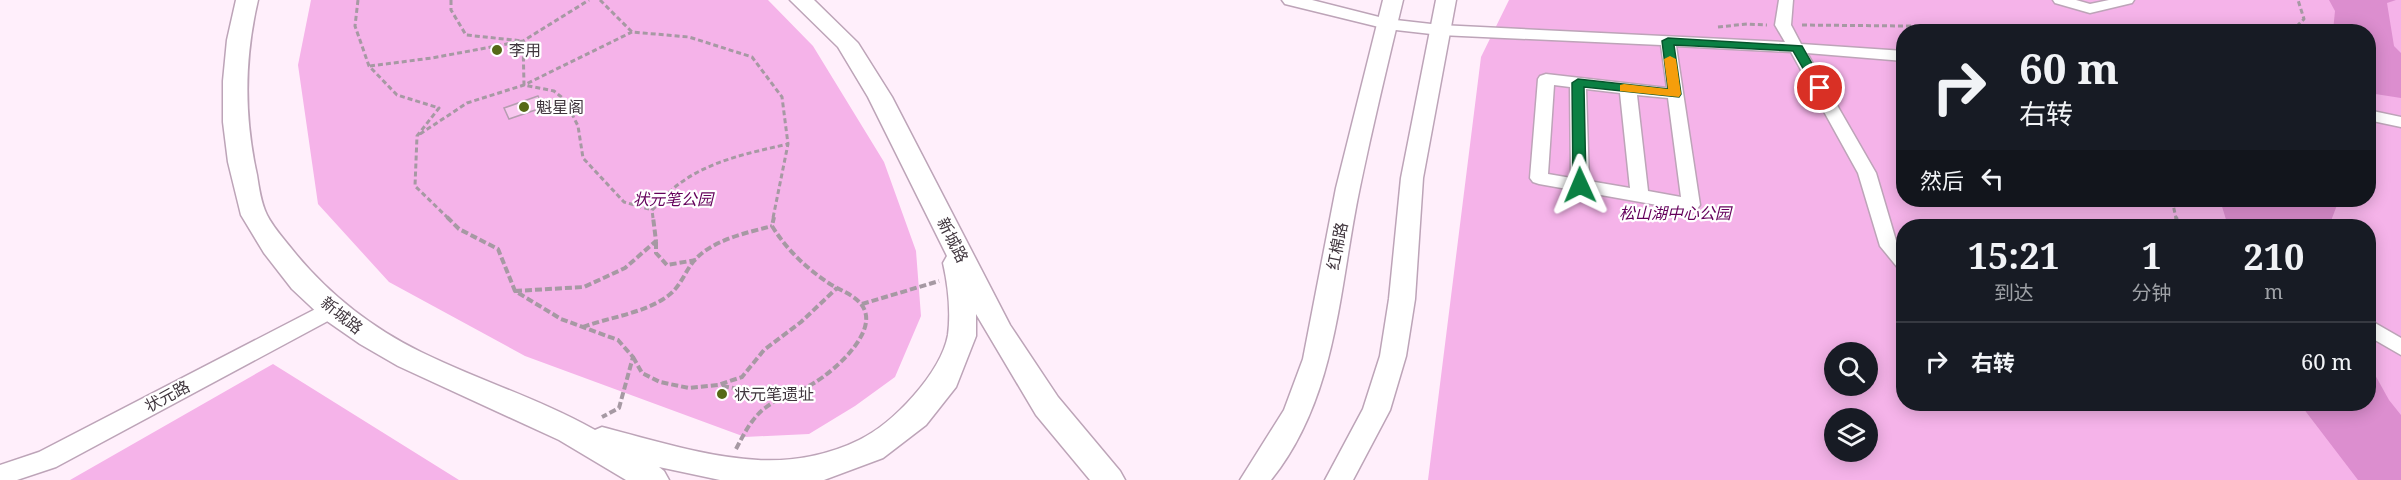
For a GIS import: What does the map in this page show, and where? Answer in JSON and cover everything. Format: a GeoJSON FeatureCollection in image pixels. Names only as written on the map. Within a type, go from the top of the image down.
{"type":"FeatureCollection","features":[{"type":"Feature","properties":{"kind":"main road","name":"新城路"},"geometry":{"type":"LineString","coordinates":[[246,0],[237,35],[234,94],[237,144],[253,213],[287,265],[331,309],[376,342],[440,375],[572,432],[653,480]]}},
{"type":"Feature","properties":{"kind":"main road","name":"新城路"},"geometry":{"type":"LineString","coordinates":[[801,0],[840,36],[852,52],[880,97],[999,331],[1047,406],[1109,480]]}},
{"type":"Feature","properties":{"kind":"main road","name":"红棉路"},"geometry":{"type":"LineString","coordinates":[[1254,480],[1297,413],[1316,359],[1348,188],[1393,0]]}},
{"type":"Feature","properties":{"kind":"main road"},"geometry":{"type":"LineString","coordinates":[[1340,480],[1376,410],[1393,356],[1402,298],[1413,178],[1446,0]]}},
{"type":"Feature","properties":{"kind":"main road"},"geometry":{"type":"LineString","coordinates":[[572,432],[685,461],[758,473],[819,469],[872,449],[915,416],[945,379],[962,336],[962,285],[950,236]]}},
{"type":"Feature","properties":{"kind":"street"},"geometry":{"type":"LineString","coordinates":[[1291,0],[1387,24],[1440,30],[1797,48],[1896,55]]}},
{"type":"Feature","properties":{"kind":"street"},"geometry":{"type":"LineString","coordinates":[[1786,0],[1782,26],[1797,48],[1867,174],[1889,246],[1896,254]]}},
{"type":"Feature","properties":{"kind":"street"},"geometry":{"type":"LineString","coordinates":[[2060,0],[2090,9],[2127,0]]}},
{"type":"Feature","properties":{"kind":"street"},"geometry":{"type":"LineString","coordinates":[[1668,41],[1691,205],[1539,178],[1546,79],[1675,94]]}},
{"type":"Feature","properties":{"kind":"street"},"geometry":{"type":"LineString","coordinates":[[1578,83],[1580,185]]}},
{"type":"Feature","properties":{"kind":"street"},"geometry":{"type":"LineString","coordinates":[[1628,88],[1640,196]]}},
{"type":"Feature","properties":{"kind":"street"},"geometry":{"type":"LineString","coordinates":[[2376,117],[2401,122]]}},
{"type":"Feature","properties":{"kind":"street","name":"状元路"},"geometry":{"type":"LineString","coordinates":[[0,475],[47,460],[331,309]]}},
{"type":"Feature","properties":{"kind":"street"},"geometry":{"type":"LineString","coordinates":[[2376,331],[2401,348]]}},
{"type":"Feature","properties":{"kind":"path"},"geometry":{"type":"LineString","coordinates":[[358,0],[355,26],[369,66],[397,95],[439,108],[417,136],[415,186],[459,229],[498,249],[515,291],[561,319],[618,340],[633,357],[642,373],[660,382],[689,388],[718,386],[745,388],[763,395],[782,397]]}},
{"type":"Feature","properties":{"kind":"path"},"geometry":{"type":"LineString","coordinates":[[451,0],[451,10],[466,35],[523,41]]}},
{"type":"Feature","properties":{"kind":"path"},"geometry":{"type":"LineString","coordinates":[[369,66],[432,58],[523,41],[588,0]]}},
{"type":"Feature","properties":{"kind":"path"},"geometry":{"type":"LineString","coordinates":[[600,0],[632,32]]}},
{"type":"Feature","properties":{"kind":"path"},"geometry":{"type":"LineString","coordinates":[[2298,0],[2304,19],[2299,24]]}},
{"type":"Feature","properties":{"kind":"path"},"geometry":{"type":"LineString","coordinates":[[1715,28],[1748,24],[1896,27]]}},
{"type":"Feature","properties":{"kind":"path"},"geometry":{"type":"LineString","coordinates":[[417,136],[467,103],[524,85],[632,32],[689,37],[752,57],[782,97],[788,144],[772,226],[793,256],[862,304],[867,319],[860,341],[837,366],[812,385],[782,397],[759,412],[725,468]]}},
{"type":"Feature","properties":{"kind":"path"},"geometry":{"type":"LineString","coordinates":[[523,41],[524,85]]}},
{"type":"Feature","properties":{"kind":"path"},"geometry":{"type":"LineString","coordinates":[[524,85],[554,91],[565,100],[578,126],[583,158],[624,201],[652,210]]}},
{"type":"Feature","properties":{"kind":"path"},"geometry":{"type":"LineString","coordinates":[[652,210],[676,186],[711,166],[756,151],[788,144]]}},
{"type":"Feature","properties":{"kind":"path"},"geometry":{"type":"LineString","coordinates":[[652,210],[656,253],[667,265],[696,260]]}},
{"type":"Feature","properties":{"kind":"path"},"geometry":{"type":"LineString","coordinates":[[583,327],[636,310],[669,294],[700,254],[743,234],[772,226]]}},
{"type":"Feature","properties":{"kind":"path"},"geometry":{"type":"LineString","coordinates":[[515,291],[584,287],[625,268],[656,241]]}},
{"type":"Feature","properties":{"kind":"path"},"geometry":{"type":"LineString","coordinates":[[862,304],[960,274]]}},
{"type":"Feature","properties":{"kind":"path"},"geometry":{"type":"LineString","coordinates":[[718,386],[741,377],[764,350],[801,322],[837,288]]}},
{"type":"Feature","properties":{"kind":"path"},"geometry":{"type":"LineString","coordinates":[[572,432],[619,408],[633,357]]}},
{"type":"Feature","properties":{"kind":"green space","name":"状元笔公园"},"geometry":{"type":"Polygon","coordinates":[[[311,0],[768,0],[813,46],[884,162],[916,251],[921,316],[895,377],[855,406],[809,434],[745,437],[525,356],[389,282],[318,204],[298,65],[311,0]]]}},
{"type":"Feature","properties":{"kind":"green space","name":"松山湖中心公园"},"geometry":{"type":"Polygon","coordinates":[[[1509,0],[2401,0],[2401,480],[1428,480],[1481,57],[1509,0]]]}},
{"type":"Feature","properties":{"kind":"green space"},"geometry":{"type":"Polygon","coordinates":[[[273,364],[459,480],[70,480],[273,364]]]}},
{"type":"Feature","properties":{"kind":"shaded area"},"geometry":{"type":"Polygon","coordinates":[[[2329,0],[2396,0],[2387,3],[2394,46],[2401,53],[2401,98],[2376,94],[2376,24],[2334,24],[2335,11],[2329,0]]]}},
{"type":"Feature","properties":{"kind":"shaded area"},"geometry":{"type":"Polygon","coordinates":[[[2222,207],[2336,207],[2332,219],[2226,219],[2222,207]]]}},
{"type":"Feature","properties":{"kind":"shaded area"},"geometry":{"type":"Polygon","coordinates":[[[2376,377],[2389,400],[2401,415],[2401,480],[2358,480],[2305,411],[2376,411],[2376,377]]]}},
{"type":"Feature","properties":{"kind":"building","name":"魁星阁"},"geometry":{"type":"Polygon","coordinates":[[[538,96],[544,107],[509,119],[504,108],[538,96]]]}},
{"type":"Feature","properties":{"kind":"slow traffic"},"geometry":{"type":"LineString","coordinates":[[1624,88],[1675,94],[1670,59]]}},
{"type":"Feature","properties":{"kind":"place","name":"李用"},"geometry":{"type":"Point","coordinates":[497,50]}},
{"type":"Feature","properties":{"kind":"place","name":"魁星阁"},"geometry":{"type":"Point","coordinates":[524,107]}},
{"type":"Feature","properties":{"kind":"place","name":"状元笔遗址"},"geometry":{"type":"Point","coordinates":[722,394]}},
{"type":"Feature","properties":{"kind":"route"},"geometry":{"type":"LineString","coordinates":[[1580,185],[1578,83],[1675,94],[1668,41],[1797,48],[1820,88]]}}]}
